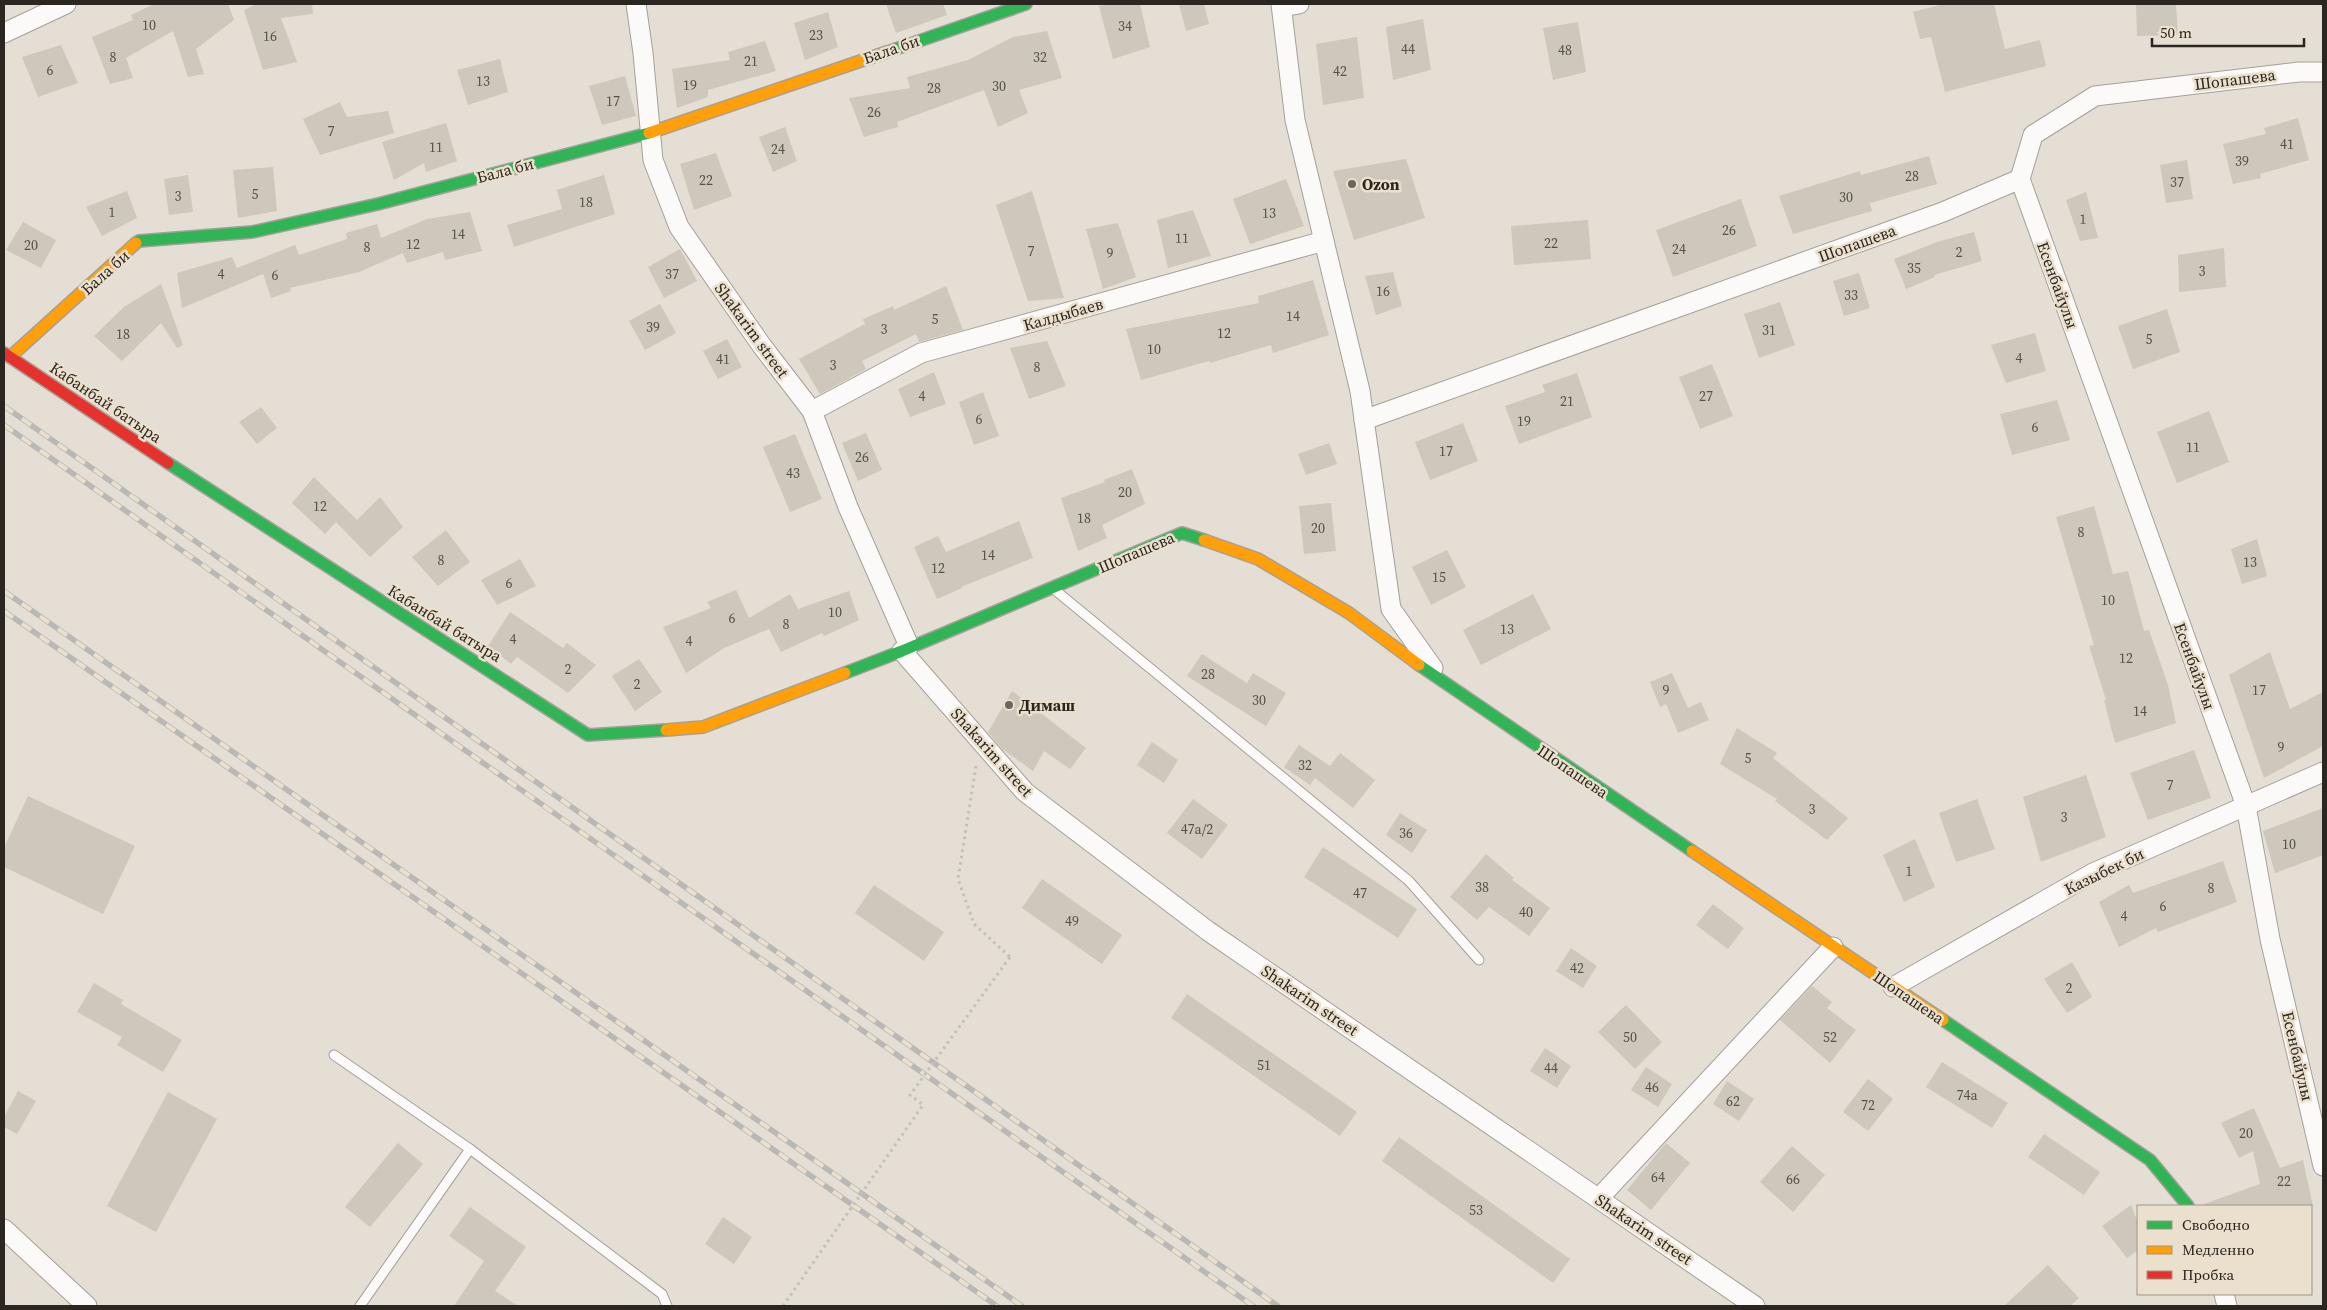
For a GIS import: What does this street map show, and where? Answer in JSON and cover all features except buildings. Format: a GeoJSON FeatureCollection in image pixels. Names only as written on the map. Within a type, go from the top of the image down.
{"type":"FeatureCollection","features":[{"type":"Feature","properties":{"kind":"street"},"geometry":{"type":"LineString","coordinates":[[4,33],[66,4]]}},
{"type":"Feature","properties":{"kind":"street","name":"Shakarim street"},"geometry":{"type":"LineString","coordinates":[[636,4],[643,53],[653,160],[678,227],[762,346],[812,411],[848,507],[905,648],[980,741],[1025,792],[1208,931],[1755,1306]]}},
{"type":"Feature","properties":{"kind":"street","name":"Бала би"},"geometry":{"type":"LineString","coordinates":[[7,355],[139,240],[252,232],[378,204],[651,133],[1026,4]]}},
{"type":"Feature","properties":{"kind":"street"},"geometry":{"type":"LineString","coordinates":[[1287,5],[1295,120],[1360,391],[1391,609],[1443,683]]}},
{"type":"Feature","properties":{"kind":"street","name":"Шопашева"},"geometry":{"type":"LineString","coordinates":[[1364,420],[1943,212],[2020,179],[2033,135],[2095,96],[2299,72],[2323,72]]}},
{"type":"Feature","properties":{"kind":"street","name":"Есенбайулы"},"geometry":{"type":"LineString","coordinates":[[2020,179],[2246,806],[2270,939],[2323,1166]]}},
{"type":"Feature","properties":{"kind":"street","name":"Калдыбаев"},"geometry":{"type":"LineString","coordinates":[[812,411],[921,354],[1324,240]]}},
{"type":"Feature","properties":{"kind":"street","name":"Кабанбай батыра"},"geometry":{"type":"LineString","coordinates":[[7,355],[245,515],[486,667],[588,735],[703,727],[905,648]]}},
{"type":"Feature","properties":{"kind":"street","name":"Шопашева"},"geometry":{"type":"LineString","coordinates":[[905,648],[1182,533],[1258,559],[1348,613],[1443,683],[2150,1160],[2187,1205]]}},
{"type":"Feature","properties":{"kind":"street","name":"Казыбек би"},"geometry":{"type":"LineString","coordinates":[[1893,987],[2093,874],[2323,772]]}},
{"type":"Feature","properties":{"kind":"street"},"geometry":{"type":"LineString","coordinates":[[1599,1198],[1833,946]]}},
{"type":"Feature","properties":{"kind":"street"},"geometry":{"type":"LineString","coordinates":[[4,1229],[87,1306]]}},
{"type":"Feature","properties":{"kind":"lane"},"geometry":{"type":"LineString","coordinates":[[1053,588],[1409,881],[1479,960]]}},
{"type":"Feature","properties":{"kind":"lane"},"geometry":{"type":"LineString","coordinates":[[334,1055],[470,1149],[662,1294],[667,1306]]}},
{"type":"Feature","properties":{"kind":"lane"},"geometry":{"type":"LineString","coordinates":[[360,1306],[470,1149]]}},
{"type":"Feature","properties":{"kind":"path"},"geometry":{"type":"LineString","coordinates":[[783,1306],[923,1105],[910,1095],[1010,957],[974,924],[958,879],[980,741]]}},
{"type":"Feature","properties":{"kind":"railway"},"geometry":{"type":"LineString","coordinates":[[4,406],[1278,1306]]}},
{"type":"Feature","properties":{"kind":"railway"},"geometry":{"type":"LineString","coordinates":[[4,425],[1253,1306]]}},
{"type":"Feature","properties":{"kind":"railway"},"geometry":{"type":"LineString","coordinates":[[4,591],[1022,1306]]}},
{"type":"Feature","properties":{"kind":"railway"},"geometry":{"type":"LineString","coordinates":[[4,611],[997,1306]]}},
{"type":"Feature","properties":{"kind":"traffic: fast"},"geometry":{"type":"LineString","coordinates":[[887,52],[1026,4]]}},
{"type":"Feature","properties":{"kind":"traffic: fast"},"geometry":{"type":"LineString","coordinates":[[136,243],[139,241],[252,232],[378,204],[649,133]]}},
{"type":"Feature","properties":{"kind":"traffic: fast"},"geometry":{"type":"LineString","coordinates":[[168,463],[588,735],[666,730]]}},
{"type":"Feature","properties":{"kind":"traffic: fast"},"geometry":{"type":"LineString","coordinates":[[845,673],[902,651],[1182,533],[1204,540]]}},
{"type":"Feature","properties":{"kind":"traffic: fast"},"geometry":{"type":"LineString","coordinates":[[1419,665],[1692,851]]}},
{"type":"Feature","properties":{"kind":"traffic: fast"},"geometry":{"type":"LineString","coordinates":[[1943,1020],[2150,1160],[2187,1205]]}},
{"type":"Feature","properties":{"kind":"traffic: slow"},"geometry":{"type":"LineString","coordinates":[[649,133],[887,52]]}},
{"type":"Feature","properties":{"kind":"traffic: slow"},"geometry":{"type":"LineString","coordinates":[[10,357],[136,243]]}},
{"type":"Feature","properties":{"kind":"traffic: slow"},"geometry":{"type":"LineString","coordinates":[[1204,540],[1258,559],[1349,613],[1419,665]]}},
{"type":"Feature","properties":{"kind":"traffic: slow"},"geometry":{"type":"LineString","coordinates":[[666,730],[703,727],[845,673]]}},
{"type":"Feature","properties":{"kind":"traffic: slow"},"geometry":{"type":"LineString","coordinates":[[1692,851],[1943,1020]]}},
{"type":"Feature","properties":{"kind":"traffic: jam"},"geometry":{"type":"LineString","coordinates":[[4,353],[168,463]]}},
{"type":"Feature","properties":{"kind":"place","name":"Ozon"},"geometry":{"type":"Point","coordinates":[1352,184]}},
{"type":"Feature","properties":{"kind":"place","name":"Димаш"},"geometry":{"type":"Point","coordinates":[1009,705]}}]}
